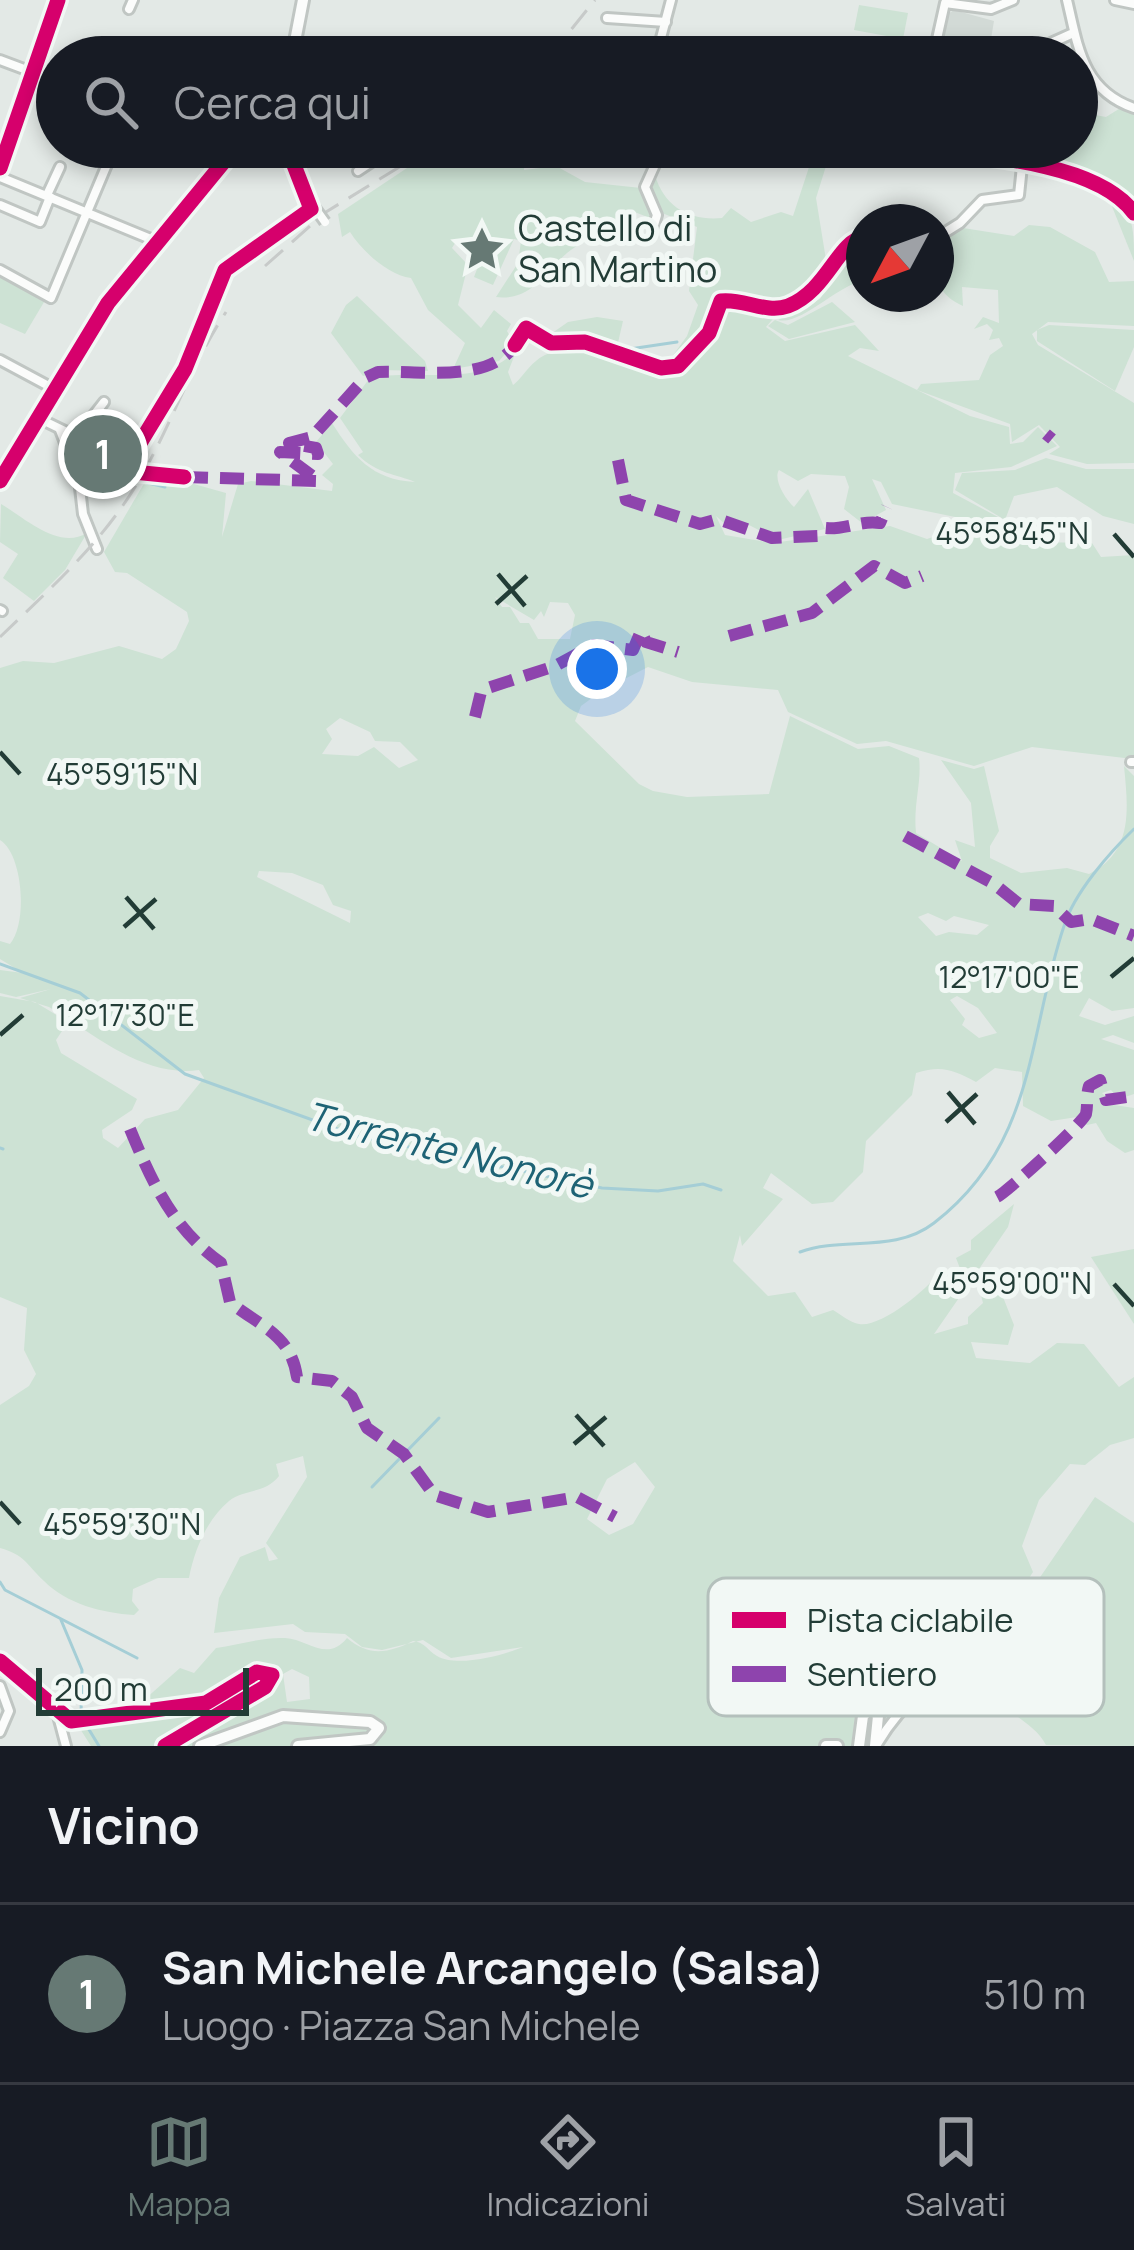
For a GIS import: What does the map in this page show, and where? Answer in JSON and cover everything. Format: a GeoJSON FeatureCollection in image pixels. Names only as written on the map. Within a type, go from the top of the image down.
{"type":"FeatureCollection","features":[{"type":"Feature","properties":{"kind":"street"},"geometry":{"type":"LineString","coordinates":[[45,36],[58,0]]}},
{"type":"Feature","properties":{"kind":"street"},"geometry":{"type":"LineString","coordinates":[[296,36],[303,0]]}},
{"type":"Feature","properties":{"kind":"street"},"geometry":{"type":"LineString","coordinates":[[937,36],[943,5],[1001,5],[1013,0]]}},
{"type":"Feature","properties":{"kind":"street"},"geometry":{"type":"LineString","coordinates":[[1067,0],[1072,34],[1067,36]]}},
{"type":"Feature","properties":{"kind":"street"},"geometry":{"type":"LineString","coordinates":[[1115,0],[1134,4]]}},
{"type":"Feature","properties":{"kind":"street"},"geometry":{"type":"LineString","coordinates":[[662,36],[671,3]]}},
{"type":"Feature","properties":{"kind":"street"},"geometry":{"type":"LineString","coordinates":[[607,18],[666,22]]}},
{"type":"Feature","properties":{"kind":"street"},"geometry":{"type":"LineString","coordinates":[[0,60],[34,69]]}},
{"type":"Feature","properties":{"kind":"street"},"geometry":{"type":"LineString","coordinates":[[36,63],[0,173],[158,242]]}},
{"type":"Feature","properties":{"kind":"street"},"geometry":{"type":"LineString","coordinates":[[1098,84],[1134,108]]}},
{"type":"Feature","properties":{"kind":"street"},"geometry":{"type":"LineString","coordinates":[[0,205],[40,222],[59,168]]}},
{"type":"Feature","properties":{"kind":"street"},"geometry":{"type":"LineString","coordinates":[[0,270],[47,298],[106,168]]}},
{"type":"Feature","properties":{"kind":"street"},"geometry":{"type":"LineString","coordinates":[[0,481],[108,303],[219,168]]}},
{"type":"Feature","properties":{"kind":"street"},"geometry":{"type":"LineString","coordinates":[[184,478],[125,473],[131,454],[184,369],[225,270],[310,209],[295,168]]}},
{"type":"Feature","properties":{"kind":"street"},"geometry":{"type":"LineString","coordinates":[[358,171],[362,168]]}},
{"type":"Feature","properties":{"kind":"street"},"geometry":{"type":"LineString","coordinates":[[654,168],[645,187],[657,215],[654,225]]}},
{"type":"Feature","properties":{"kind":"street"},"geometry":{"type":"LineString","coordinates":[[954,223],[982,200],[1019,195],[1022,168]]}},
{"type":"Feature","properties":{"kind":"street"},"geometry":{"type":"LineString","coordinates":[[1046,168],[1099,182],[1134,214]]}},
{"type":"Feature","properties":{"kind":"street"},"geometry":{"type":"LineString","coordinates":[[304,194],[326,223]]}},
{"type":"Feature","properties":{"kind":"street"},"geometry":{"type":"LineString","coordinates":[[515,345],[524,330],[551,343],[585,342],[661,368],[678,366],[709,333],[721,301],[781,309],[819,287],[846,246]]}},
{"type":"Feature","properties":{"kind":"street"},"geometry":{"type":"LineString","coordinates":[[0,360],[56,390]]}},
{"type":"Feature","properties":{"kind":"street"},"geometry":{"type":"LineString","coordinates":[[80,479],[84,472],[79,434],[104,402]]}},
{"type":"Feature","properties":{"kind":"street"},"geometry":{"type":"LineString","coordinates":[[38,418],[60,430],[98,434],[131,454]]}},
{"type":"Feature","properties":{"kind":"street"},"geometry":{"type":"LineString","coordinates":[[60,430],[80,479],[83,514],[97,549]]}},
{"type":"Feature","properties":{"kind":"street"},"geometry":{"type":"LineString","coordinates":[[0,1661],[36,1688],[58,1716],[66,1746]]}},
{"type":"Feature","properties":{"kind":"street"},"geometry":{"type":"LineString","coordinates":[[58,1716],[83,1720],[206,1703],[257,1672],[272,1675],[265,1687],[165,1746]]}},
{"type":"Feature","properties":{"kind":"street"},"geometry":{"type":"LineString","coordinates":[[0,1686],[9,1711],[0,1732]]}},
{"type":"Feature","properties":{"kind":"street"},"geometry":{"type":"LineString","coordinates":[[200,1746],[283,1716],[370,1722],[380,1728],[370,1739],[298,1746]]}},
{"type":"Feature","properties":{"kind":"street"},"geometry":{"type":"LineString","coordinates":[[859,1746],[864,1716]]}},
{"type":"Feature","properties":{"kind":"street"},"geometry":{"type":"LineString","coordinates":[[874,1716],[876,1746]]}},
{"type":"Feature","properties":{"kind":"street"},"geometry":{"type":"LineString","coordinates":[[876,1746],[894,1716]]}},
{"type":"Feature","properties":{"kind":"street"},"geometry":{"type":"LineString","coordinates":[[826,1746],[837,1746]]}},
{"type":"Feature","properties":{"kind":"shaded area"},"geometry":{"type":"Polygon","coordinates":[[[954,10],[994,21],[992,36],[942,36],[945,16],[954,10]]]}},
{"type":"Feature","properties":{"kind":"green space"},"geometry":{"type":"Polygon","coordinates":[[[859,5],[908,13],[904,36],[854,30],[859,5]]]}},
{"type":"Feature","properties":{"kind":"green space"},"geometry":{"type":"Polygon","coordinates":[[[1122,107],[1134,111],[1134,209],[1097,181],[1050,168],[1098,168],[1098,116],[1106,117],[1122,107]]]}},
{"type":"Feature","properties":{"kind":"green space"},"geometry":{"type":"Polygon","coordinates":[[[407,168],[560,168],[585,182],[641,188],[654,213],[650,218],[632,211],[567,253],[528,290],[508,297],[496,297],[518,263],[521,241],[514,239],[493,285],[474,277],[482,256],[457,240],[452,248],[468,265],[458,305],[481,328],[494,310],[511,324],[507,331],[514,344],[499,361],[453,369],[465,343],[428,310],[411,278],[376,261],[350,232],[342,237],[338,214],[407,168]]]}},
{"type":"Feature","properties":{"kind":"green space"},"geometry":{"type":"Polygon","coordinates":[[[809,168],[825,168],[816,198],[828,272],[801,294],[776,303],[749,302],[717,292],[705,336],[683,363],[666,365],[687,336],[698,305],[689,291],[697,227],[657,211],[651,179],[655,175],[665,196],[680,210],[699,217],[722,218],[731,208],[751,222],[781,212],[793,216],[809,168]]]}},
{"type":"Feature","properties":{"kind":"green space"},"geometry":{"type":"Polygon","coordinates":[[[1107,194],[1127,213],[1134,261],[1107,194]]]}},
{"type":"Feature","properties":{"kind":"green space"},"geometry":{"type":"Polygon","coordinates":[[[1029,225],[1050,227],[1095,252],[1109,282],[1134,281],[1134,326],[1048,322],[1032,334],[1038,345],[1134,403],[1134,463],[1087,464],[1049,454],[1060,447],[1039,425],[1012,442],[1010,424],[917,390],[921,384],[979,380],[990,355],[1003,346],[999,338],[989,340],[993,330],[987,324],[974,329],[983,317],[999,323],[998,290],[962,287],[963,306],[954,302],[954,233],[963,228],[1014,236],[1029,225]]]}},
{"type":"Feature","properties":{"kind":"green space"},"geometry":{"type":"Polygon","coordinates":[[[846,257],[846,288],[798,317],[778,320],[820,299],[846,257]]]}},
{"type":"Feature","properties":{"kind":"green space"},"geometry":{"type":"Polygon","coordinates":[[[0,276],[44,302],[25,334],[0,323],[0,276]]]}},
{"type":"Feature","properties":{"kind":"green space"},"geometry":{"type":"Polygon","coordinates":[[[357,296],[425,361],[428,371],[380,370],[363,376],[331,333],[346,305],[357,296]]]}},
{"type":"Feature","properties":{"kind":"green space"},"geometry":{"type":"Polygon","coordinates":[[[725,302],[778,313],[766,327],[785,341],[855,325],[879,351],[860,348],[848,356],[970,416],[1009,427],[1010,444],[1023,442],[1038,427],[1057,446],[1011,467],[955,473],[953,493],[998,517],[999,526],[892,504],[881,482],[872,479],[886,510],[862,523],[844,509],[849,487],[845,476],[811,474],[798,481],[779,470],[779,484],[787,499],[794,507],[808,489],[825,529],[778,540],[749,525],[726,525],[716,516],[725,535],[773,543],[890,526],[927,539],[965,526],[1017,534],[1032,542],[1092,543],[1101,557],[1134,555],[1134,765],[1133,759],[1032,747],[974,766],[886,741],[857,744],[788,712],[778,690],[692,682],[648,667],[609,687],[595,688],[596,695],[581,706],[575,721],[639,784],[687,797],[769,794],[790,716],[858,749],[889,746],[919,758],[916,833],[962,861],[955,840],[975,847],[971,803],[941,760],[974,769],[984,766],[999,831],[990,846],[990,858],[1021,873],[1067,868],[1089,874],[1104,865],[1125,828],[1124,766],[1134,776],[1134,1008],[1112,1011],[1089,998],[1079,1016],[1105,1025],[1134,1016],[1134,1043],[1113,1035],[1101,1039],[1134,1050],[1134,1094],[1119,1099],[1111,1090],[1102,1093],[1114,1105],[1134,1108],[1134,1150],[1125,1153],[1107,1141],[1096,1123],[1087,1125],[1077,1117],[1051,1121],[1023,1106],[1022,1072],[995,1068],[976,1082],[933,1069],[916,1073],[912,1095],[866,1141],[863,1172],[833,1202],[812,1204],[771,1173],[763,1188],[783,1199],[742,1246],[740,1235],[733,1261],[768,1296],[795,1292],[812,1317],[833,1310],[868,1324],[903,1306],[938,1274],[954,1281],[961,1271],[956,1258],[971,1250],[971,1240],[1014,1204],[1008,1227],[934,1334],[968,1324],[968,1317],[983,1303],[978,1283],[992,1269],[1014,1325],[1008,1345],[971,1342],[976,1358],[1030,1363],[1057,1343],[1084,1344],[1119,1387],[1134,1377],[1134,1438],[1110,1445],[1085,1465],[1070,1464],[1039,1500],[1022,1546],[1033,1572],[1028,1578],[708,1578],[708,1716],[863,1716],[859,1746],[349,1746],[380,1740],[384,1726],[372,1719],[292,1711],[199,1746],[172,1746],[200,1735],[275,1686],[269,1671],[258,1668],[205,1698],[135,1708],[180,1668],[194,1673],[216,1648],[277,1638],[332,1649],[347,1638],[363,1648],[382,1650],[362,1647],[345,1634],[305,1632],[293,1624],[214,1633],[219,1598],[240,1557],[265,1547],[269,1561],[278,1559],[266,1543],[307,1477],[303,1456],[276,1464],[279,1476],[273,1482],[221,1508],[203,1536],[189,1578],[158,1578],[133,1589],[132,1601],[139,1610],[134,1615],[74,1601],[53,1589],[20,1557],[0,1548],[0,1405],[29,1386],[36,1374],[24,1350],[27,1308],[0,1297],[0,996],[30,1001],[20,998],[51,989],[16,997],[0,993],[0,970],[23,973],[0,959],[0,941],[10,944],[16,934],[21,906],[14,859],[0,840],[0,668],[23,661],[54,663],[119,646],[162,659],[176,649],[189,621],[187,612],[127,573],[115,572],[104,552],[146,480],[165,486],[176,479],[226,493],[222,537],[238,484],[251,481],[332,491],[333,484],[322,475],[333,464],[316,442],[332,423],[365,464],[387,477],[415,482],[365,461],[340,418],[369,379],[466,374],[502,362],[517,349],[508,372],[513,385],[540,358],[563,349],[597,353],[664,374],[682,373],[710,338],[725,302]],[[495,597],[502,607],[510,607],[520,623],[529,623],[538,639],[570,639],[575,615],[568,603],[550,602],[544,617],[541,611],[534,620],[495,597]],[[340,718],[326,729],[332,739],[322,754],[358,756],[374,747],[399,768],[418,760],[400,742],[375,741],[370,732],[340,718]],[[259,871],[257,877],[350,923],[351,911],[333,905],[323,885],[292,873],[259,871]],[[928,913],[918,917],[936,936],[949,932],[977,935],[989,925],[954,916],[946,921],[928,913]],[[957,996],[950,1000],[965,1019],[962,1025],[979,1038],[997,1033],[978,1008],[957,996]],[[37,1003],[68,1022],[56,1040],[61,1053],[137,1099],[132,1110],[102,1130],[103,1138],[118,1148],[145,1119],[178,1110],[204,1078],[199,1070],[178,1071],[139,1061],[37,1003]],[[635,1462],[607,1479],[587,1519],[609,1535],[633,1524],[655,1487],[635,1462]],[[423,1640],[416,1642],[437,1656],[456,1661],[493,1657],[523,1647],[451,1658],[423,1640]],[[292,1669],[283,1674],[287,1702],[310,1699],[309,1677],[292,1669]]]}},
{"type":"Feature","properties":{"kind":"green space"},"geometry":{"type":"Polygon","coordinates":[[[832,302],[855,322],[789,339],[768,326],[775,320],[788,325],[832,302]]]}},
{"type":"Feature","properties":{"kind":"green space"},"geometry":{"type":"Polygon","coordinates":[[[597,317],[623,321],[617,347],[554,341],[548,336],[568,322],[597,317]]]}},
{"type":"Feature","properties":{"kind":"green space"},"geometry":{"type":"Polygon","coordinates":[[[1049,325],[1134,330],[1134,347],[1115,391],[1037,341],[1037,330],[1049,325]]]}},
{"type":"Feature","properties":{"kind":"green space"},"geometry":{"type":"Polygon","coordinates":[[[1046,458],[1086,469],[1134,469],[1134,524],[1103,516],[1057,487],[1014,496],[1005,520],[955,490],[962,473],[1015,470],[1046,458]]]}},
{"type":"Feature","properties":{"kind":"green space"},"geometry":{"type":"Polygon","coordinates":[[[1,504],[54,535],[65,538],[87,533],[65,570],[34,601],[3,578],[18,554],[0,542],[1,504]]]}},
{"type":"Feature","properties":{"kind":"green space"},"geometry":{"type":"Polygon","coordinates":[[[1134,1249],[1134,1324],[1091,1257],[1134,1249]]]}},
{"type":"Feature","properties":{"kind":"green space"},"geometry":{"type":"Polygon","coordinates":[[[1095,1497],[1134,1523],[1134,1746],[1046,1745],[1016,1716],[1104,1716],[1104,1578],[1040,1578],[1095,1497]]]}},
{"type":"Feature","properties":{"kind":"green space"},"geometry":{"type":"Polygon","coordinates":[[[255,1677],[270,1678],[162,1746],[91,1746],[77,1724],[192,1708],[255,1677]]]}},
{"type":"Feature","properties":{"kind":"green space"},"geometry":{"type":"Polygon","coordinates":[[[883,1716],[894,1716],[879,1746],[883,1716]]]}},
{"type":"Feature","properties":{"kind":"green space"},"geometry":{"type":"Polygon","coordinates":[[[288,1719],[371,1725],[376,1733],[299,1746],[215,1746],[288,1719]]]}},
{"type":"Feature","properties":{"kind":"waterway"},"geometry":{"type":"LineString","coordinates":[[623,350],[677,342]]}},
{"type":"Feature","properties":{"kind":"waterway"},"geometry":{"type":"LineString","coordinates":[[93,476],[136,480]]}},
{"type":"Feature","properties":{"kind":"waterway"},"geometry":{"type":"LineString","coordinates":[[144,482],[165,487]]}},
{"type":"Feature","properties":{"kind":"waterway"},"geometry":{"type":"LineString","coordinates":[[800,1252],[885,1242],[919,1232],[968,1192],[1011,1123],[1069,913],[1094,874],[1134,829]]}},
{"type":"Feature","properties":{"kind":"waterway","name":"Torrente Nonorè"},"geometry":{"type":"LineString","coordinates":[[0,964],[80,993],[185,1074],[357,1136],[602,1188],[658,1191],[703,1184],[721,1190]]}},
{"type":"Feature","properties":{"kind":"waterway"},"geometry":{"type":"LineString","coordinates":[[372,1487],[439,1418]]}},
{"type":"Feature","properties":{"kind":"waterway"},"geometry":{"type":"LineString","coordinates":[[0,1582],[5,1590],[137,1658]]}},
{"type":"Feature","properties":{"kind":"waterway"},"geometry":{"type":"LineString","coordinates":[[61,1620],[82,1670],[81,1714]]}},
{"type":"Feature","properties":{"kind":"waterway"},"geometry":{"type":"LineString","coordinates":[[85,1723],[99,1746]]}},
{"type":"Feature","properties":{"kind":"railway"},"geometry":{"type":"LineString","coordinates":[[566,36],[595,0]]}},
{"type":"Feature","properties":{"kind":"railway"},"geometry":{"type":"LineString","coordinates":[[265,266],[326,212],[398,168]]}},
{"type":"Feature","properties":{"kind":"railway"},"geometry":{"type":"LineString","coordinates":[[0,637],[76,562],[127,500],[226,312]]}},
{"type":"Feature","properties":{"kind":"marked path"},"geometry":{"type":"LineString","coordinates":[[184,477],[319,481],[280,452],[318,454],[316,448],[289,443],[312,437],[365,378],[378,372],[471,370],[503,357],[515,345]]}},
{"type":"Feature","properties":{"kind":"marked path"},"geometry":{"type":"LineString","coordinates":[[1046,434],[1052,439]]}},
{"type":"Feature","properties":{"kind":"marked path"},"geometry":{"type":"LineString","coordinates":[[618,460],[626,500],[700,524],[718,519],[772,538],[818,536],[825,528],[880,523],[887,507]]}},
{"type":"Feature","properties":{"kind":"marked path"},"geometry":{"type":"LineString","coordinates":[[729,636],[812,613],[874,566],[905,583],[922,576]]}},
{"type":"Feature","properties":{"kind":"marked path"},"geometry":{"type":"LineString","coordinates":[[475,717],[481,692],[555,666],[594,645],[633,650],[641,631],[646,642],[678,652]]}},
{"type":"Feature","properties":{"kind":"marked path"},"geometry":{"type":"LineString","coordinates":[[905,836],[994,884],[1019,904],[1054,906],[1071,922],[1091,919],[1134,936]]}},
{"type":"Feature","properties":{"kind":"marked path"},"geometry":{"type":"LineString","coordinates":[[997,1197],[1082,1120],[1089,1086],[1100,1080],[1106,1100],[1134,1096]]}},
{"type":"Feature","properties":{"kind":"marked path"},"geometry":{"type":"LineString","coordinates":[[130,1129],[177,1220],[221,1263],[230,1302],[281,1341],[297,1377],[332,1381],[352,1397],[367,1428],[404,1454],[434,1495],[488,1512],[577,1497],[615,1517]]}},
{"type":"Feature","properties":{"kind":"cycle path"},"geometry":{"type":"LineString","coordinates":[[46,36],[58,0]]}},
{"type":"Feature","properties":{"kind":"cycle path"},"geometry":{"type":"LineString","coordinates":[[0,168],[36,64]]}},
{"type":"Feature","properties":{"kind":"cycle path"},"geometry":{"type":"LineString","coordinates":[[0,481],[108,303],[219,168]]}},
{"type":"Feature","properties":{"kind":"cycle path"},"geometry":{"type":"LineString","coordinates":[[184,477],[123,471],[185,369],[225,270],[311,209],[295,168]]}},
{"type":"Feature","properties":{"kind":"cycle path"},"geometry":{"type":"LineString","coordinates":[[1050,168],[1115,195],[1134,213]]}},
{"type":"Feature","properties":{"kind":"cycle path"},"geometry":{"type":"LineString","coordinates":[[515,345],[526,328],[551,343],[585,342],[661,368],[678,366],[709,333],[721,301],[788,306],[813,289],[846,248]]}},
{"type":"Feature","properties":{"kind":"cycle path"},"geometry":{"type":"LineString","coordinates":[[0,1661],[71,1721],[206,1703],[257,1672],[272,1675],[265,1687],[165,1746]]}},
{"type":"Feature","properties":{"kind":"place","name":"Castello di San Martino"},"geometry":{"type":"Point","coordinates":[482,249]}},
{"type":"Feature","properties":{"kind":"place","name":"San Michele Arcangelo (Salsa)"},"geometry":{"type":"Point","coordinates":[103,454]}}]}
